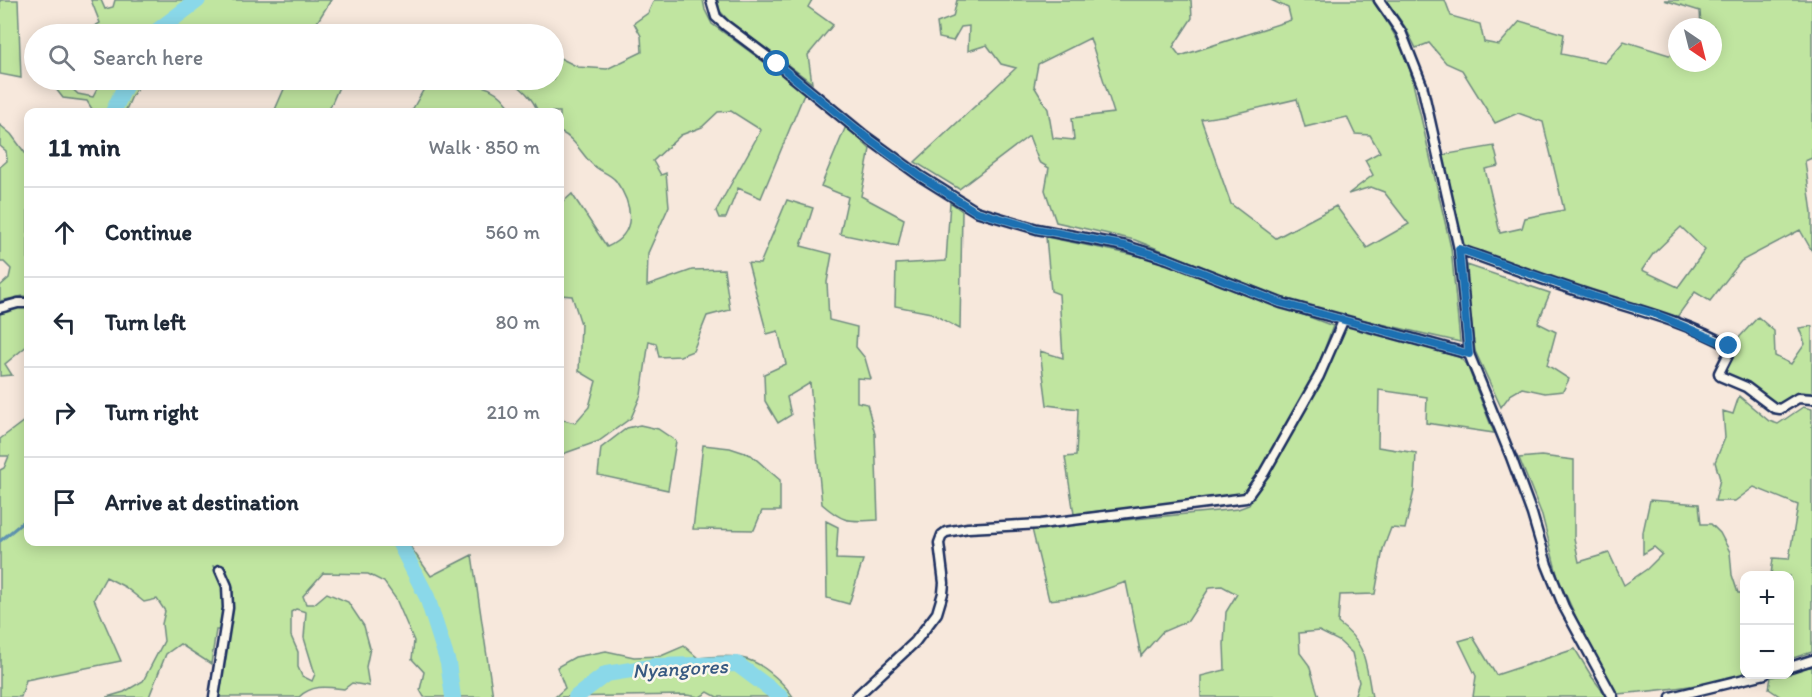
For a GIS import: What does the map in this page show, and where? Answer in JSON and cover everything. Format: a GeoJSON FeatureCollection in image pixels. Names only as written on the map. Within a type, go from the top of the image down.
{"type":"FeatureCollection","features":[{"type":"Feature","properties":{"kind":"street"},"geometry":{"type":"LineString","coordinates":[[711,0],[716,17],[725,25],[865,136],[920,176],[975,211],[1037,229],[1126,246],[1281,303],[1469,354]]}},
{"type":"Feature","properties":{"kind":"street"},"geometry":{"type":"LineString","coordinates":[[1379,0],[1401,32],[1422,85],[1459,249],[1469,354],[1525,493],[1547,565],[1564,607],[1613,697]]}},
{"type":"Feature","properties":{"kind":"street"},"geometry":{"type":"LineString","coordinates":[[1459,249],[1593,296],[1655,314],[1718,340],[1729,346],[1730,351],[1719,373],[1720,376],[1746,387],[1774,408],[1780,409],[1798,398],[1812,399]]}},
{"type":"Feature","properties":{"kind":"street"},"geometry":{"type":"LineString","coordinates":[[0,308],[24,303]]}},
{"type":"Feature","properties":{"kind":"street"},"geometry":{"type":"LineString","coordinates":[[856,697],[915,642],[937,613],[944,583],[939,543],[946,532],[968,528],[1041,524],[1246,498],[1264,473],[1318,375],[1343,321]]}},
{"type":"Feature","properties":{"kind":"street"},"geometry":{"type":"LineString","coordinates":[[214,697],[228,608],[227,586],[220,570]]}},
{"type":"Feature","properties":{"kind":"street"},"geometry":{"type":"LineString","coordinates":[[1794,666],[1812,660]]}},
{"type":"Feature","properties":{"kind":"street"},"geometry":{"type":"LineString","coordinates":[[1671,697],[1748,679]]}},
{"type":"Feature","properties":{"kind":"green space"},"geometry":{"type":"Polygon","coordinates":[[[0,0],[18,0],[21,78],[0,74],[0,0]]]}},
{"type":"Feature","properties":{"kind":"green space"},"geometry":{"type":"Polygon","coordinates":[[[91,0],[101,0],[105,9],[113,7],[115,0],[331,0],[316,24],[98,24],[100,23],[91,0]]]}},
{"type":"Feature","properties":{"kind":"green space"},"geometry":{"type":"Polygon","coordinates":[[[654,0],[703,0],[712,24],[805,92],[761,198],[738,188],[726,218],[719,218],[716,211],[761,130],[731,111],[718,112],[702,127],[681,135],[653,161],[661,175],[666,173],[669,206],[648,253],[647,286],[692,270],[724,269],[730,310],[707,316],[693,351],[680,356],[659,357],[656,343],[649,341],[641,395],[631,418],[599,441],[564,454],[564,420],[575,423],[589,407],[596,381],[579,371],[581,324],[572,296],[564,295],[564,201],[572,194],[607,247],[624,234],[630,218],[629,209],[622,190],[614,179],[593,165],[574,142],[564,134],[564,108],[536,108],[522,90],[564,90],[564,60],[578,67],[607,69],[642,52],[641,36],[634,23],[648,13],[654,0]]]}},
{"type":"Feature","properties":{"kind":"green space"},"geometry":{"type":"Polygon","coordinates":[[[718,0],[812,0],[808,7],[833,25],[808,55],[812,83],[728,20],[719,10],[718,0]]]}},
{"type":"Feature","properties":{"kind":"green space"},"geometry":{"type":"Polygon","coordinates":[[[957,0],[1191,0],[1192,18],[1173,47],[1180,56],[1291,20],[1288,8],[1271,0],[1372,0],[1394,34],[1410,70],[1451,248],[1460,342],[1303,306],[1135,240],[1056,222],[1045,190],[1049,168],[1039,162],[1029,136],[959,189],[915,162],[1016,68],[1001,64],[987,45],[968,51],[969,26],[961,27],[953,41],[939,38],[937,23],[953,17],[957,0]],[[1090,38],[1038,64],[1034,86],[1048,109],[1053,138],[1074,140],[1072,118],[1114,113],[1090,38]],[[1297,99],[1201,119],[1231,204],[1276,238],[1336,206],[1367,248],[1409,224],[1384,192],[1371,187],[1348,194],[1373,175],[1365,160],[1380,152],[1370,135],[1355,134],[1347,117],[1305,127],[1297,99]]]}},
{"type":"Feature","properties":{"kind":"green space"},"geometry":{"type":"Polygon","coordinates":[[[1386,0],[1445,0],[1451,16],[1480,24],[1484,42],[1499,45],[1520,21],[1564,34],[1561,54],[1605,63],[1624,41],[1668,55],[1668,72],[1722,72],[1722,18],[1700,18],[1700,11],[1664,0],[1812,0],[1812,158],[1805,161],[1812,213],[1812,251],[1800,230],[1741,261],[1710,301],[1695,292],[1677,317],[1594,293],[1462,247],[1442,155],[1494,146],[1499,166],[1485,169],[1500,233],[1522,228],[1525,218],[1564,210],[1543,122],[1518,113],[1495,123],[1462,70],[1446,63],[1429,43],[1416,48],[1405,27],[1386,0]],[[1681,227],[1653,254],[1642,270],[1678,287],[1705,250],[1681,227]]]}},
{"type":"Feature","properties":{"kind":"green space"},"geometry":{"type":"Polygon","coordinates":[[[57,90],[74,90],[78,94],[93,97],[97,90],[136,90],[127,108],[91,108],[87,101],[63,98],[57,90]]]}},
{"type":"Feature","properties":{"kind":"green space"},"geometry":{"type":"Polygon","coordinates":[[[284,90],[338,90],[330,108],[276,108],[284,90]]]}},
{"type":"Feature","properties":{"kind":"green space"},"geometry":{"type":"Polygon","coordinates":[[[423,90],[491,90],[502,97],[510,108],[413,108],[423,90]]]}},
{"type":"Feature","properties":{"kind":"green space"},"geometry":{"type":"Polygon","coordinates":[[[0,125],[11,134],[24,152],[24,296],[0,301],[0,286],[9,278],[11,269],[4,262],[0,262],[0,167],[7,161],[6,151],[0,146],[0,125]]]}},
{"type":"Feature","properties":{"kind":"green space"},"geometry":{"type":"Polygon","coordinates":[[[846,126],[870,149],[861,196],[904,219],[898,246],[840,234],[848,197],[821,186],[846,126]]]}},
{"type":"Feature","properties":{"kind":"green space"},"geometry":{"type":"Polygon","coordinates":[[[787,200],[813,208],[801,246],[832,254],[827,282],[829,320],[857,327],[856,347],[865,358],[871,379],[857,378],[857,402],[867,404],[875,434],[878,520],[848,520],[836,515],[822,504],[810,383],[787,397],[791,415],[778,423],[765,401],[764,374],[786,364],[778,331],[767,334],[748,263],[760,264],[787,200]]]}},
{"type":"Feature","properties":{"kind":"green space"},"geometry":{"type":"Polygon","coordinates":[[[950,202],[962,211],[960,329],[931,313],[895,306],[896,264],[946,261],[950,202]]]}},
{"type":"Feature","properties":{"kind":"green space"},"geometry":{"type":"Polygon","coordinates":[[[1046,237],[1159,260],[1333,326],[1316,372],[1252,486],[1242,495],[1074,514],[1065,457],[1076,456],[1078,409],[1047,405],[1040,351],[1063,358],[1059,294],[1051,291],[1046,237]]]}},
{"type":"Feature","properties":{"kind":"green space"},"geometry":{"type":"Polygon","coordinates":[[[1467,265],[1550,293],[1538,323],[1556,332],[1547,365],[1569,379],[1563,391],[1545,393],[1522,388],[1510,395],[1501,407],[1475,351],[1467,265]]]}},
{"type":"Feature","properties":{"kind":"green space"},"geometry":{"type":"Polygon","coordinates":[[[24,305],[24,348],[5,364],[12,375],[0,376],[0,311],[24,305]]]}},
{"type":"Feature","properties":{"kind":"green space"},"geometry":{"type":"Polygon","coordinates":[[[1758,317],[1774,331],[1775,356],[1791,364],[1805,344],[1799,328],[1812,326],[1812,393],[1801,392],[1778,404],[1746,381],[1724,374],[1736,352],[1734,343],[1758,317]]]}},
{"type":"Feature","properties":{"kind":"green space"},"geometry":{"type":"Polygon","coordinates":[[[1346,325],[1459,357],[1467,365],[1494,433],[1426,423],[1427,397],[1379,390],[1378,447],[1416,453],[1414,491],[1405,529],[1391,528],[1383,549],[1375,594],[1340,595],[1338,623],[1355,639],[1364,655],[1372,697],[1354,697],[1359,682],[1352,653],[1339,641],[1319,631],[1299,633],[1300,653],[1309,665],[1319,697],[1201,697],[1201,676],[1225,670],[1226,612],[1237,594],[1222,586],[1210,587],[1188,621],[1162,632],[1141,656],[1126,582],[1086,596],[1049,600],[1032,529],[1238,509],[1249,505],[1324,375],[1346,325]]]}},
{"type":"Feature","properties":{"kind":"green space"},"geometry":{"type":"Polygon","coordinates":[[[1739,396],[1769,421],[1778,424],[1803,407],[1812,409],[1812,652],[1794,658],[1794,571],[1771,571],[1773,558],[1789,559],[1798,505],[1754,487],[1735,501],[1715,501],[1720,479],[1715,462],[1725,438],[1723,411],[1733,414],[1739,396]]]}},
{"type":"Feature","properties":{"kind":"green space"},"geometry":{"type":"Polygon","coordinates":[[[24,421],[24,546],[410,546],[431,576],[472,555],[493,697],[424,697],[420,690],[424,672],[412,659],[414,641],[396,599],[384,582],[368,574],[323,573],[303,596],[306,604],[314,604],[327,593],[348,602],[364,626],[370,648],[366,667],[369,686],[352,683],[344,689],[315,688],[299,697],[218,697],[233,609],[233,587],[222,566],[213,566],[222,586],[224,599],[220,630],[216,630],[211,664],[180,644],[166,654],[149,697],[107,697],[124,692],[143,681],[164,641],[162,624],[165,611],[157,599],[144,602],[125,587],[106,577],[94,599],[121,661],[26,680],[21,697],[0,697],[0,470],[4,468],[9,456],[0,456],[0,439],[24,421]],[[296,609],[291,612],[291,636],[298,652],[298,667],[302,676],[312,681],[315,674],[304,638],[306,612],[296,609]]]}},
{"type":"Feature","properties":{"kind":"green space"},"geometry":{"type":"Polygon","coordinates":[[[640,425],[658,429],[676,441],[668,490],[598,475],[601,448],[627,428],[640,425]]]}},
{"type":"Feature","properties":{"kind":"green space"},"geometry":{"type":"Polygon","coordinates":[[[703,445],[730,448],[751,455],[780,480],[780,511],[762,511],[754,530],[693,529],[703,445]]]}},
{"type":"Feature","properties":{"kind":"green space"},"geometry":{"type":"Polygon","coordinates":[[[1541,456],[1574,460],[1574,538],[1579,562],[1609,553],[1624,585],[1647,569],[1662,554],[1654,547],[1643,554],[1643,532],[1650,500],[1699,504],[1701,524],[1711,524],[1720,533],[1730,552],[1732,575],[1738,593],[1740,593],[1740,675],[1698,685],[1617,694],[1588,643],[1558,578],[1542,515],[1519,458],[1541,456]]]}},
{"type":"Feature","properties":{"kind":"green space"},"geometry":{"type":"Polygon","coordinates":[[[826,521],[838,527],[836,559],[863,560],[849,604],[827,598],[826,521]]]}},
{"type":"Feature","properties":{"kind":"green space"},"geometry":{"type":"Polygon","coordinates":[[[1473,637],[1496,675],[1575,649],[1607,697],[1473,697],[1476,676],[1459,641],[1473,637]]]}},
{"type":"Feature","properties":{"kind":"green space"},"geometry":{"type":"Polygon","coordinates":[[[684,646],[698,658],[734,657],[754,662],[776,677],[793,697],[717,697],[708,692],[700,697],[686,695],[555,697],[565,688],[557,667],[575,657],[606,651],[634,657],[661,656],[684,646]]]}},
{"type":"Feature","properties":{"kind":"green space"},"geometry":{"type":"Polygon","coordinates":[[[1812,666],[1812,697],[1781,697],[1769,689],[1771,679],[1794,679],[1794,671],[1812,666]]]}},
{"type":"Feature","properties":{"kind":"waterway","name":"Nyangores"},"geometry":{"type":"LineString","coordinates":[[166,24],[198,0]]}},
{"type":"Feature","properties":{"kind":"waterway","name":"Nyangores"},"geometry":{"type":"LineString","coordinates":[[115,108],[123,90]]}},
{"type":"Feature","properties":{"kind":"waterway"},"geometry":{"type":"LineString","coordinates":[[0,541],[24,521]]}},
{"type":"Feature","properties":{"kind":"waterway","name":"Nyangores"},"geometry":{"type":"LineString","coordinates":[[401,546],[427,597],[448,663],[453,697]]}},
{"type":"Feature","properties":{"kind":"waterway","name":"Nyangores"},"geometry":{"type":"LineString","coordinates":[[576,697],[606,674],[656,666],[737,664],[781,697]]}},
{"type":"Feature","properties":{"kind":"route"},"geometry":{"type":"LineString","coordinates":[[777,64],[865,136],[920,176],[975,211],[1017,225],[1126,246],[1168,259],[1281,303],[1469,354],[1459,249],[1593,296],[1655,314],[1729,346]]}}]}
